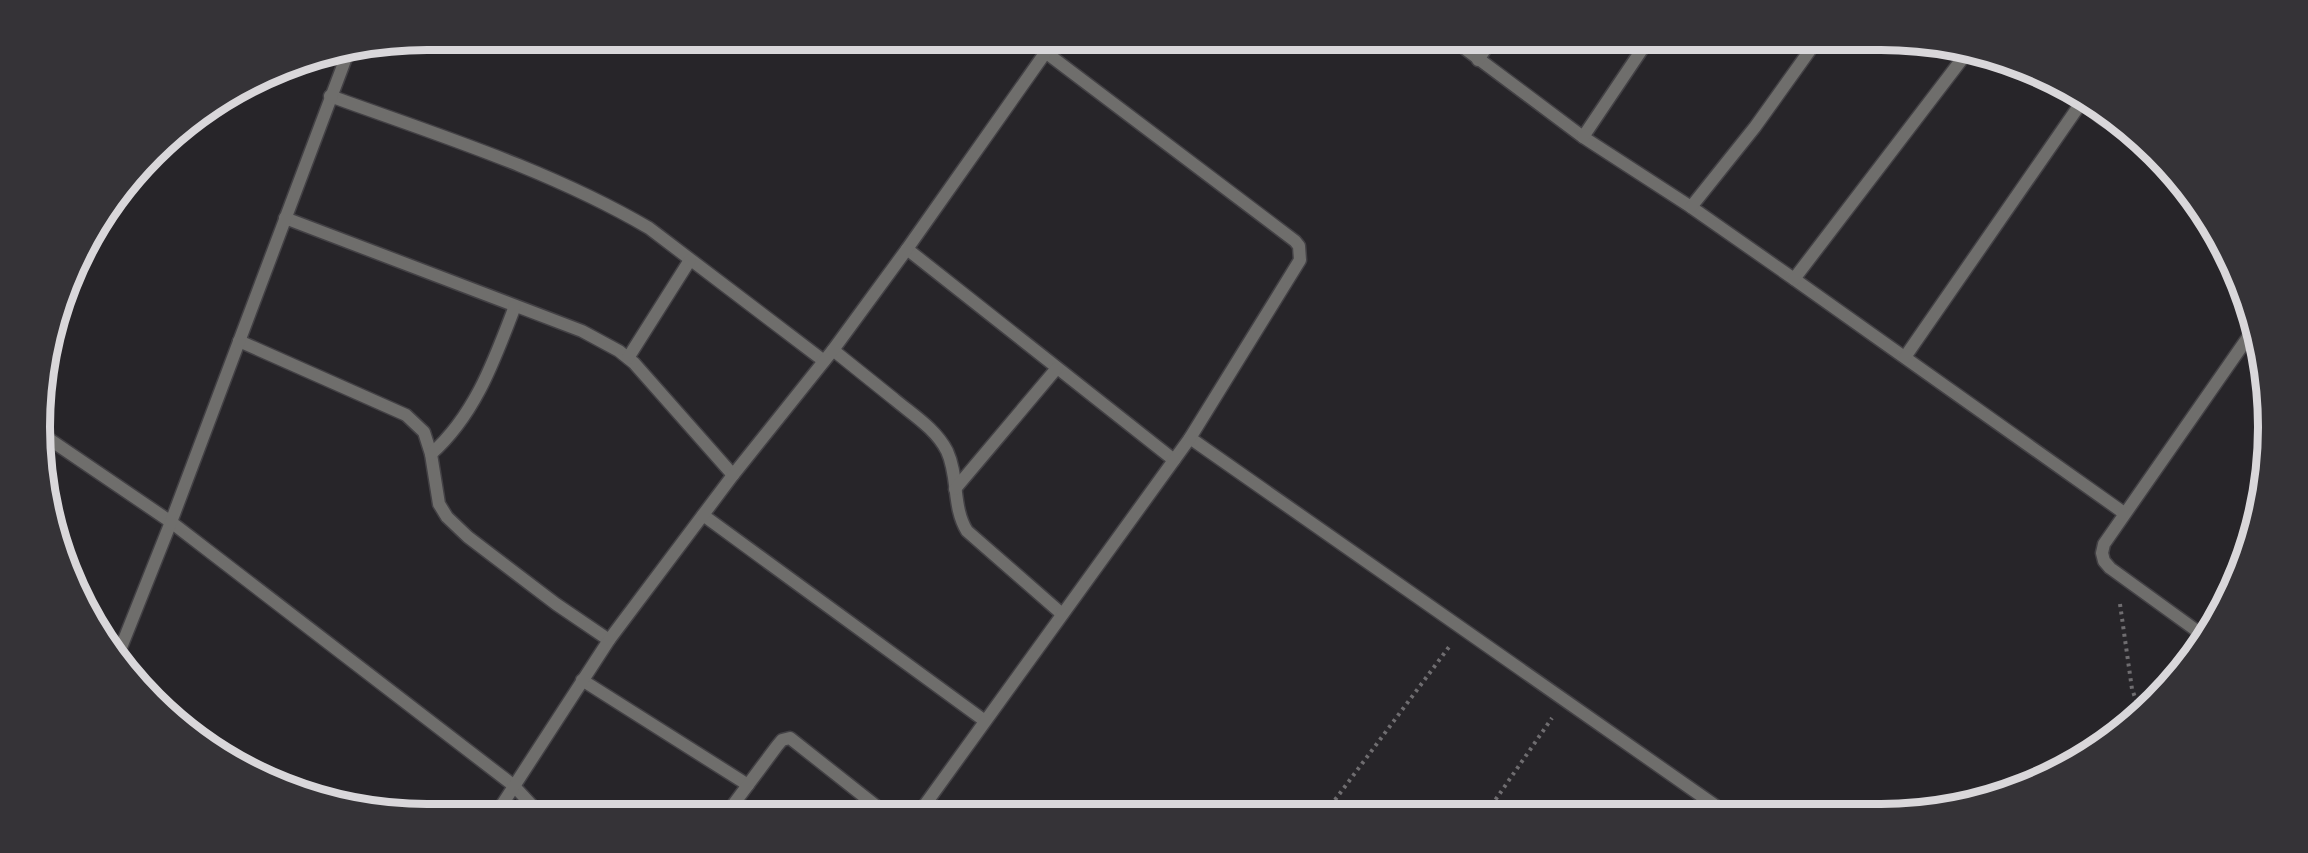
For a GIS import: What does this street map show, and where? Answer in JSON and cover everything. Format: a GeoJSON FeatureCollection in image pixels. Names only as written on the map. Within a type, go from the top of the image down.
{"type":"FeatureCollection","features":[{"type":"Feature","properties":{"kind":"street"},"geometry":{"type":"LineString","coordinates":[[925,804],[1190,438],[1300,260],[1299,246],[1041,50]]}},
{"type":"Feature","properties":{"kind":"street"},"geometry":{"type":"LineString","coordinates":[[502,804],[609,640],[733,475],[833,350],[1046,50]]}},
{"type":"Feature","properties":{"kind":"street"},"geometry":{"type":"LineString","coordinates":[[1466,50],[1583,137],[1691,207],[2124,513]]}},
{"type":"Feature","properties":{"kind":"street"},"geometry":{"type":"LineString","coordinates":[[1478,60],[1485,50]]}},
{"type":"Feature","properties":{"kind":"street"},"geometry":{"type":"LineString","coordinates":[[1583,137],[1642,50]]}},
{"type":"Feature","properties":{"kind":"street"},"geometry":{"type":"LineString","coordinates":[[1691,207],[1755,127],[1810,50]]}},
{"type":"Feature","properties":{"kind":"street"},"geometry":{"type":"LineString","coordinates":[[121,647],[171,522],[346,59]]}},
{"type":"Feature","properties":{"kind":"street"},"geometry":{"type":"LineString","coordinates":[[1794,279],[1963,59]]}},
{"type":"Feature","properties":{"kind":"street"},"geometry":{"type":"LineString","coordinates":[[330,96],[524,166],[629,216],[650,228],[824,361]]}},
{"type":"Feature","properties":{"kind":"street"},"geometry":{"type":"LineString","coordinates":[[1905,357],[2076,104]]}},
{"type":"Feature","properties":{"kind":"street"},"geometry":{"type":"LineString","coordinates":[[285,218],[582,331],[620,351],[733,475]]}},
{"type":"Feature","properties":{"kind":"street"},"geometry":{"type":"LineString","coordinates":[[907,249],[1174,460]]}},
{"type":"Feature","properties":{"kind":"street"},"geometry":{"type":"LineString","coordinates":[[628,358],[690,260]]}},
{"type":"Feature","properties":{"kind":"street"},"geometry":{"type":"LineString","coordinates":[[431,454],[448,439],[472,405],[493,362],[515,306]]}},
{"type":"Feature","properties":{"kind":"street"},"geometry":{"type":"LineString","coordinates":[[2198,632],[2110,568],[2104,561],[2102,553],[2104,544],[2124,513],[2248,338]]}},
{"type":"Feature","properties":{"kind":"street"},"geometry":{"type":"LineString","coordinates":[[239,341],[405,415],[424,432],[431,454],[439,504],[447,517],[476,544],[556,604],[609,640]]}},
{"type":"Feature","properties":{"kind":"street"},"geometry":{"type":"LineString","coordinates":[[833,350],[925,424],[940,440],[948,453],[959,513],[967,531],[1062,614]]}},
{"type":"Feature","properties":{"kind":"street"},"geometry":{"type":"LineString","coordinates":[[955,489],[1057,368]]}},
{"type":"Feature","properties":{"kind":"street"},"geometry":{"type":"LineString","coordinates":[[1190,438],[1713,804]]}},
{"type":"Feature","properties":{"kind":"street"},"geometry":{"type":"LineString","coordinates":[[50,440],[171,522],[513,785],[531,804]]}},
{"type":"Feature","properties":{"kind":"street"},"geometry":{"type":"LineString","coordinates":[[703,515],[985,721]]}},
{"type":"Feature","properties":{"kind":"street"},"geometry":{"type":"LineString","coordinates":[[582,680],[748,785]]}},
{"type":"Feature","properties":{"kind":"street"},"geometry":{"type":"LineString","coordinates":[[734,804],[782,740],[790,738],[874,804]]}},
{"type":"Feature","properties":{"kind":"path"},"geometry":{"type":"LineString","coordinates":[[2110,568],[2123,614],[2126,657],[2137,704]]}},
{"type":"Feature","properties":{"kind":"path"},"geometry":{"type":"LineString","coordinates":[[1332,804],[1462,628]]}},
{"type":"Feature","properties":{"kind":"path"},"geometry":{"type":"LineString","coordinates":[[1493,804],[1565,700]]}}]}
